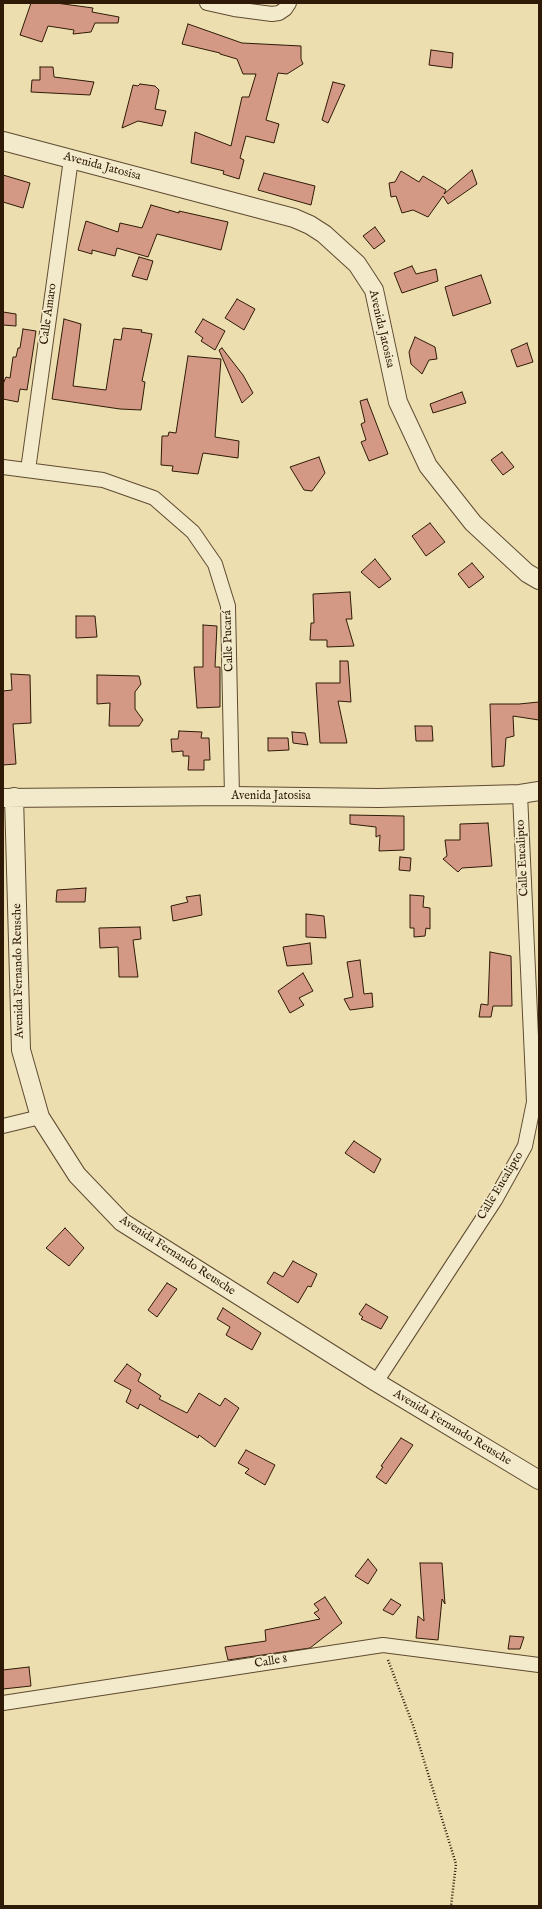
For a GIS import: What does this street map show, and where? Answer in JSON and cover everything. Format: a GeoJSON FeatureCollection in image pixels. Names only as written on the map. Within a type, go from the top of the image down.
{"type":"FeatureCollection","features":[{"type":"Feature","properties":{"kind":"street"},"geometry":{"type":"LineString","coordinates":[[207,3],[234,9],[272,14],[279,13],[285,9],[289,3]]}},
{"type":"Feature","properties":{"kind":"street","name":"Avenida Jatosisa"},"geometry":{"type":"LineString","coordinates":[[3,141],[294,218],[310,225],[324,234],[357,264],[374,290],[398,402],[428,466],[473,523],[527,573],[539,580]]}},
{"type":"Feature","properties":{"kind":"street","name":"Calle Amaro"},"geometry":{"type":"LineString","coordinates":[[28,470],[71,159]]}},
{"type":"Feature","properties":{"kind":"street","name":"Calle Pucará"},"geometry":{"type":"LineString","coordinates":[[3,467],[103,480],[154,498],[193,532],[215,564],[228,606],[232,796]]}},
{"type":"Feature","properties":{"kind":"street","name":"Avenida Jatosisa"},"geometry":{"type":"LineString","coordinates":[[9,797],[232,796],[379,798],[520,794],[539,790]]}},
{"type":"Feature","properties":{"kind":"street","name":"Calle Eucalipto"},"geometry":{"type":"LineString","coordinates":[[376,1382],[495,1200],[525,1146],[534,1102],[520,794]]}},
{"type":"Feature","properties":{"kind":"street","name":"Avenida Fernando Reusche"},"geometry":{"type":"LineString","coordinates":[[9,797],[21,1050],[40,1117],[77,1175],[122,1222],[376,1382],[539,1480]]}},
{"type":"Feature","properties":{"kind":"street"},"geometry":{"type":"LineString","coordinates":[[3,1126],[40,1117]]}},
{"type":"Feature","properties":{"kind":"street","name":"Calle 8"},"geometry":{"type":"LineString","coordinates":[[3,1703],[383,1645],[539,1665]]}},
{"type":"Feature","properties":{"kind":"path"},"geometry":{"type":"LineString","coordinates":[[383,1645],[413,1725],[456,1864],[450,1906]]}},
{"type":"Feature","properties":{"kind":"building"},"geometry":{"type":"Polygon","coordinates":[[[31,3],[56,3],[93,8],[92,12],[119,17],[118,23],[95,23],[91,32],[73,34],[74,30],[48,26],[42,42],[20,35],[31,3]]]}},
{"type":"Feature","properties":{"kind":"building"},"geometry":{"type":"Polygon","coordinates":[[[188,24],[242,43],[301,46],[301,59],[303,64],[287,74],[278,73],[266,120],[279,124],[274,143],[246,136],[240,158],[244,160],[239,179],[223,174],[224,171],[191,163],[195,132],[231,146],[242,97],[249,97],[256,74],[243,74],[237,59],[220,53],[182,44],[188,24]]]}},
{"type":"Feature","properties":{"kind":"building"},"geometry":{"type":"Polygon","coordinates":[[[431,50],[453,53],[452,68],[429,65],[431,50]]]}},
{"type":"Feature","properties":{"kind":"building"},"geometry":{"type":"Polygon","coordinates":[[[40,67],[53,67],[54,77],[94,82],[90,95],[31,92],[32,80],[40,80],[40,67]]]}},
{"type":"Feature","properties":{"kind":"building"},"geometry":{"type":"Polygon","coordinates":[[[333,82],[345,85],[328,123],[322,120],[333,82]]]}},
{"type":"Feature","properties":{"kind":"building"},"geometry":{"type":"Polygon","coordinates":[[[140,84],[155,86],[159,90],[155,109],[166,111],[162,126],[138,121],[122,128],[133,85],[138,86],[140,84]]]}},
{"type":"Feature","properties":{"kind":"building"},"geometry":{"type":"Polygon","coordinates":[[[472,170],[477,184],[448,204],[443,196],[428,217],[413,210],[402,213],[396,196],[391,197],[389,183],[395,182],[401,171],[419,182],[423,176],[446,190],[444,194],[472,170]]]}},
{"type":"Feature","properties":{"kind":"building"},"geometry":{"type":"Polygon","coordinates":[[[264,173],[315,186],[311,205],[258,190],[264,173]]]}},
{"type":"Feature","properties":{"kind":"building"},"geometry":{"type":"Polygon","coordinates":[[[3,175],[30,183],[23,208],[3,202],[3,175]]]}},
{"type":"Feature","properties":{"kind":"building"},"geometry":{"type":"Polygon","coordinates":[[[151,205],[179,213],[179,211],[228,222],[221,250],[157,234],[148,257],[117,248],[115,256],[92,250],[92,254],[78,250],[86,221],[118,232],[120,223],[142,228],[151,205]]]}},
{"type":"Feature","properties":{"kind":"building"},"geometry":{"type":"Polygon","coordinates":[[[375,227],[385,241],[374,249],[363,236],[375,227]]]}},
{"type":"Feature","properties":{"kind":"building"},"geometry":{"type":"Polygon","coordinates":[[[139,257],[153,261],[147,280],[132,276],[139,257]]]}},
{"type":"Feature","properties":{"kind":"building"},"geometry":{"type":"Polygon","coordinates":[[[412,266],[416,274],[436,269],[438,281],[402,293],[394,273],[412,266]]]}},
{"type":"Feature","properties":{"kind":"building"},"geometry":{"type":"Polygon","coordinates":[[[481,275],[491,303],[453,316],[445,287],[481,275]]]}},
{"type":"Feature","properties":{"kind":"building"},"geometry":{"type":"Polygon","coordinates":[[[237,299],[255,309],[244,330],[225,318],[237,299]]]}},
{"type":"Feature","properties":{"kind":"building"},"geometry":{"type":"Polygon","coordinates":[[[3,312],[16,314],[16,326],[3,325],[3,312]]]}},
{"type":"Feature","properties":{"kind":"building"},"geometry":{"type":"Polygon","coordinates":[[[64,319],[81,324],[73,386],[106,390],[114,339],[121,340],[123,328],[142,330],[141,332],[152,334],[142,381],[145,382],[141,410],[120,409],[52,399],[64,319]]]}},
{"type":"Feature","properties":{"kind":"building"},"geometry":{"type":"Polygon","coordinates":[[[203,319],[225,331],[215,350],[201,341],[203,338],[195,332],[203,319]]]}},
{"type":"Feature","properties":{"kind":"building"},"geometry":{"type":"Polygon","coordinates":[[[23,329],[36,331],[27,390],[20,389],[18,402],[3,399],[3,384],[6,377],[10,378],[13,357],[16,357],[18,348],[20,348],[23,329]]]}},
{"type":"Feature","properties":{"kind":"building"},"geometry":{"type":"Polygon","coordinates":[[[415,337],[435,347],[437,359],[429,360],[422,374],[411,364],[409,352],[415,337]]]}},
{"type":"Feature","properties":{"kind":"building"},"geometry":{"type":"Polygon","coordinates":[[[527,343],[533,362],[517,367],[511,350],[527,343]]]}},
{"type":"Feature","properties":{"kind":"building"},"geometry":{"type":"Polygon","coordinates":[[[222,348],[243,375],[253,393],[242,403],[219,350],[222,348]]]}},
{"type":"Feature","properties":{"kind":"building"},"geometry":{"type":"Polygon","coordinates":[[[188,356],[221,359],[215,437],[239,441],[238,458],[203,453],[198,474],[172,471],[173,466],[161,465],[162,436],[168,436],[169,432],[176,433],[188,356]]]}},
{"type":"Feature","properties":{"kind":"building"},"geometry":{"type":"Polygon","coordinates":[[[462,392],[466,403],[433,413],[430,404],[462,392]]]}},
{"type":"Feature","properties":{"kind":"building"},"geometry":{"type":"Polygon","coordinates":[[[367,399],[388,454],[369,461],[361,442],[366,440],[361,424],[365,422],[360,401],[367,399]]]}},
{"type":"Feature","properties":{"kind":"building"},"geometry":{"type":"Polygon","coordinates":[[[502,452],[514,467],[503,475],[491,460],[502,452]]]}},
{"type":"Feature","properties":{"kind":"building"},"geometry":{"type":"Polygon","coordinates":[[[319,457],[325,473],[312,491],[304,490],[290,467],[319,457]]]}},
{"type":"Feature","properties":{"kind":"building"},"geometry":{"type":"Polygon","coordinates":[[[430,523],[445,542],[426,556],[412,536],[430,523]]]}},
{"type":"Feature","properties":{"kind":"building"},"geometry":{"type":"Polygon","coordinates":[[[375,559],[391,579],[379,588],[361,572],[375,559]]]}},
{"type":"Feature","properties":{"kind":"building"},"geometry":{"type":"Polygon","coordinates":[[[472,563],[484,577],[469,588],[458,574],[472,563]]]}},
{"type":"Feature","properties":{"kind":"building"},"geometry":{"type":"Polygon","coordinates":[[[350,592],[352,619],[346,619],[354,646],[327,647],[327,640],[310,640],[311,623],[314,623],[313,594],[350,592]]]}},
{"type":"Feature","properties":{"kind":"building"},"geometry":{"type":"Polygon","coordinates":[[[76,616],[95,616],[97,637],[76,638],[76,616]]]}},
{"type":"Feature","properties":{"kind":"building"},"geometry":{"type":"Polygon","coordinates":[[[203,625],[217,626],[215,667],[220,667],[220,707],[197,708],[194,667],[203,667],[203,625]]]}},
{"type":"Feature","properties":{"kind":"building"},"geometry":{"type":"Polygon","coordinates":[[[340,661],[348,661],[351,702],[338,701],[347,743],[320,743],[316,683],[340,683],[340,661]]]}},
{"type":"Feature","properties":{"kind":"building"},"geometry":{"type":"Polygon","coordinates":[[[11,674],[30,675],[31,723],[13,724],[16,764],[3,765],[3,691],[12,690],[11,674]]]}},
{"type":"Feature","properties":{"kind":"building"},"geometry":{"type":"Polygon","coordinates":[[[97,675],[139,676],[141,684],[135,692],[135,709],[143,720],[139,726],[109,726],[110,703],[97,704],[97,675]]]}},
{"type":"Feature","properties":{"kind":"building"},"geometry":{"type":"Polygon","coordinates":[[[539,702],[539,720],[513,716],[514,736],[506,738],[504,766],[492,767],[490,704],[539,702]]]}},
{"type":"Feature","properties":{"kind":"building"},"geometry":{"type":"Polygon","coordinates":[[[415,726],[432,726],[433,741],[416,741],[415,726]]]}},
{"type":"Feature","properties":{"kind":"building"},"geometry":{"type":"Polygon","coordinates":[[[179,731],[202,732],[201,738],[209,738],[210,760],[204,760],[204,770],[188,770],[189,756],[183,756],[183,751],[172,752],[171,739],[178,739],[179,731]]]}},
{"type":"Feature","properties":{"kind":"building"},"geometry":{"type":"Polygon","coordinates":[[[292,732],[305,733],[308,745],[293,743],[292,732]]]}},
{"type":"Feature","properties":{"kind":"building"},"geometry":{"type":"Polygon","coordinates":[[[268,738],[288,738],[289,750],[268,751],[268,738]]]}},
{"type":"Feature","properties":{"kind":"building"},"geometry":{"type":"Polygon","coordinates":[[[350,815],[404,816],[404,850],[379,851],[380,835],[376,837],[376,827],[350,824],[350,815]]]}},
{"type":"Feature","properties":{"kind":"building"},"geometry":{"type":"Polygon","coordinates":[[[488,823],[492,866],[462,868],[458,872],[443,859],[447,856],[445,840],[460,840],[460,824],[488,823]]]}},
{"type":"Feature","properties":{"kind":"building"},"geometry":{"type":"Polygon","coordinates":[[[400,857],[411,858],[410,871],[399,870],[400,857]]]}},
{"type":"Feature","properties":{"kind":"building"},"geometry":{"type":"Polygon","coordinates":[[[86,888],[85,902],[56,902],[57,890],[86,888]]]}},
{"type":"Feature","properties":{"kind":"building"},"geometry":{"type":"Polygon","coordinates":[[[200,895],[202,915],[173,921],[171,906],[188,902],[186,897],[200,895]]]}},
{"type":"Feature","properties":{"kind":"building"},"geometry":{"type":"Polygon","coordinates":[[[410,895],[424,896],[423,907],[430,908],[430,929],[426,928],[425,936],[414,937],[414,928],[410,928],[410,895]]]}},
{"type":"Feature","properties":{"kind":"building"},"geometry":{"type":"Polygon","coordinates":[[[306,914],[324,916],[326,938],[306,937],[306,914]]]}},
{"type":"Feature","properties":{"kind":"building"},"geometry":{"type":"Polygon","coordinates":[[[140,927],[141,939],[133,940],[138,977],[119,977],[118,947],[100,948],[99,928],[140,927]]]}},
{"type":"Feature","properties":{"kind":"building"},"geometry":{"type":"Polygon","coordinates":[[[310,943],[312,964],[287,966],[283,947],[310,943]]]}},
{"type":"Feature","properties":{"kind":"building"},"geometry":{"type":"Polygon","coordinates":[[[490,952],[511,956],[512,1006],[493,1006],[491,1017],[479,1017],[481,1004],[488,1005],[490,952]]]}},
{"type":"Feature","properties":{"kind":"building"},"geometry":{"type":"Polygon","coordinates":[[[360,960],[364,994],[372,993],[373,1007],[350,1010],[344,999],[353,997],[347,962],[360,960]]]}},
{"type":"Feature","properties":{"kind":"building"},"geometry":{"type":"Polygon","coordinates":[[[303,973],[313,991],[299,998],[304,1005],[290,1013],[278,991],[303,973]]]}},
{"type":"Feature","properties":{"kind":"building"},"geometry":{"type":"Polygon","coordinates":[[[354,1141],[381,1159],[374,1173],[345,1153],[354,1141]]]}},
{"type":"Feature","properties":{"kind":"building"},"geometry":{"type":"Polygon","coordinates":[[[65,1228],[84,1248],[69,1266],[46,1248],[65,1228]]]}},
{"type":"Feature","properties":{"kind":"building"},"geometry":{"type":"Polygon","coordinates":[[[293,1261],[317,1274],[311,1287],[308,1286],[298,1303],[267,1283],[274,1272],[283,1277],[293,1261]]]}},
{"type":"Feature","properties":{"kind":"building"},"geometry":{"type":"Polygon","coordinates":[[[167,1283],[177,1289],[157,1317],[148,1310],[167,1283]]]}},
{"type":"Feature","properties":{"kind":"building"},"geometry":{"type":"Polygon","coordinates":[[[366,1304],[388,1317],[381,1329],[361,1319],[363,1317],[359,1314],[366,1304]]]}},
{"type":"Feature","properties":{"kind":"building"},"geometry":{"type":"Polygon","coordinates":[[[223,1308],[261,1333],[252,1350],[226,1335],[230,1327],[217,1319],[223,1308]]]}},
{"type":"Feature","properties":{"kind":"building"},"geometry":{"type":"Polygon","coordinates":[[[127,1364],[141,1374],[138,1381],[161,1396],[159,1399],[187,1413],[199,1393],[220,1406],[225,1398],[239,1408],[215,1447],[199,1435],[198,1438],[140,1404],[138,1409],[126,1402],[131,1390],[114,1381],[127,1364]]]}},
{"type":"Feature","properties":{"kind":"building"},"geometry":{"type":"Polygon","coordinates":[[[401,1438],[413,1445],[386,1484],[376,1477],[383,1467],[381,1466],[401,1438]]]}},
{"type":"Feature","properties":{"kind":"building"},"geometry":{"type":"Polygon","coordinates":[[[246,1450],[275,1465],[265,1485],[245,1473],[249,1469],[238,1463],[246,1450]]]}},
{"type":"Feature","properties":{"kind":"building"},"geometry":{"type":"Polygon","coordinates":[[[368,1559],[377,1570],[368,1584],[355,1576],[368,1559]]]}},
{"type":"Feature","properties":{"kind":"building"},"geometry":{"type":"Polygon","coordinates":[[[420,1563],[442,1563],[445,1604],[442,1599],[438,1640],[416,1638],[418,1616],[424,1621],[420,1563]]]}},
{"type":"Feature","properties":{"kind":"building"},"geometry":{"type":"Polygon","coordinates":[[[325,1597],[342,1623],[310,1648],[228,1660],[225,1647],[266,1641],[265,1630],[320,1619],[314,1613],[319,1610],[314,1604],[325,1597]]]}},
{"type":"Feature","properties":{"kind":"building"},"geometry":{"type":"Polygon","coordinates":[[[391,1599],[401,1605],[393,1615],[383,1610],[391,1599]]]}},
{"type":"Feature","properties":{"kind":"building"},"geometry":{"type":"Polygon","coordinates":[[[510,1636],[524,1637],[520,1649],[508,1649],[510,1636]]]}},
{"type":"Feature","properties":{"kind":"building"},"geometry":{"type":"Polygon","coordinates":[[[29,1667],[31,1686],[3,1689],[3,1670],[29,1667]]]}}]}
